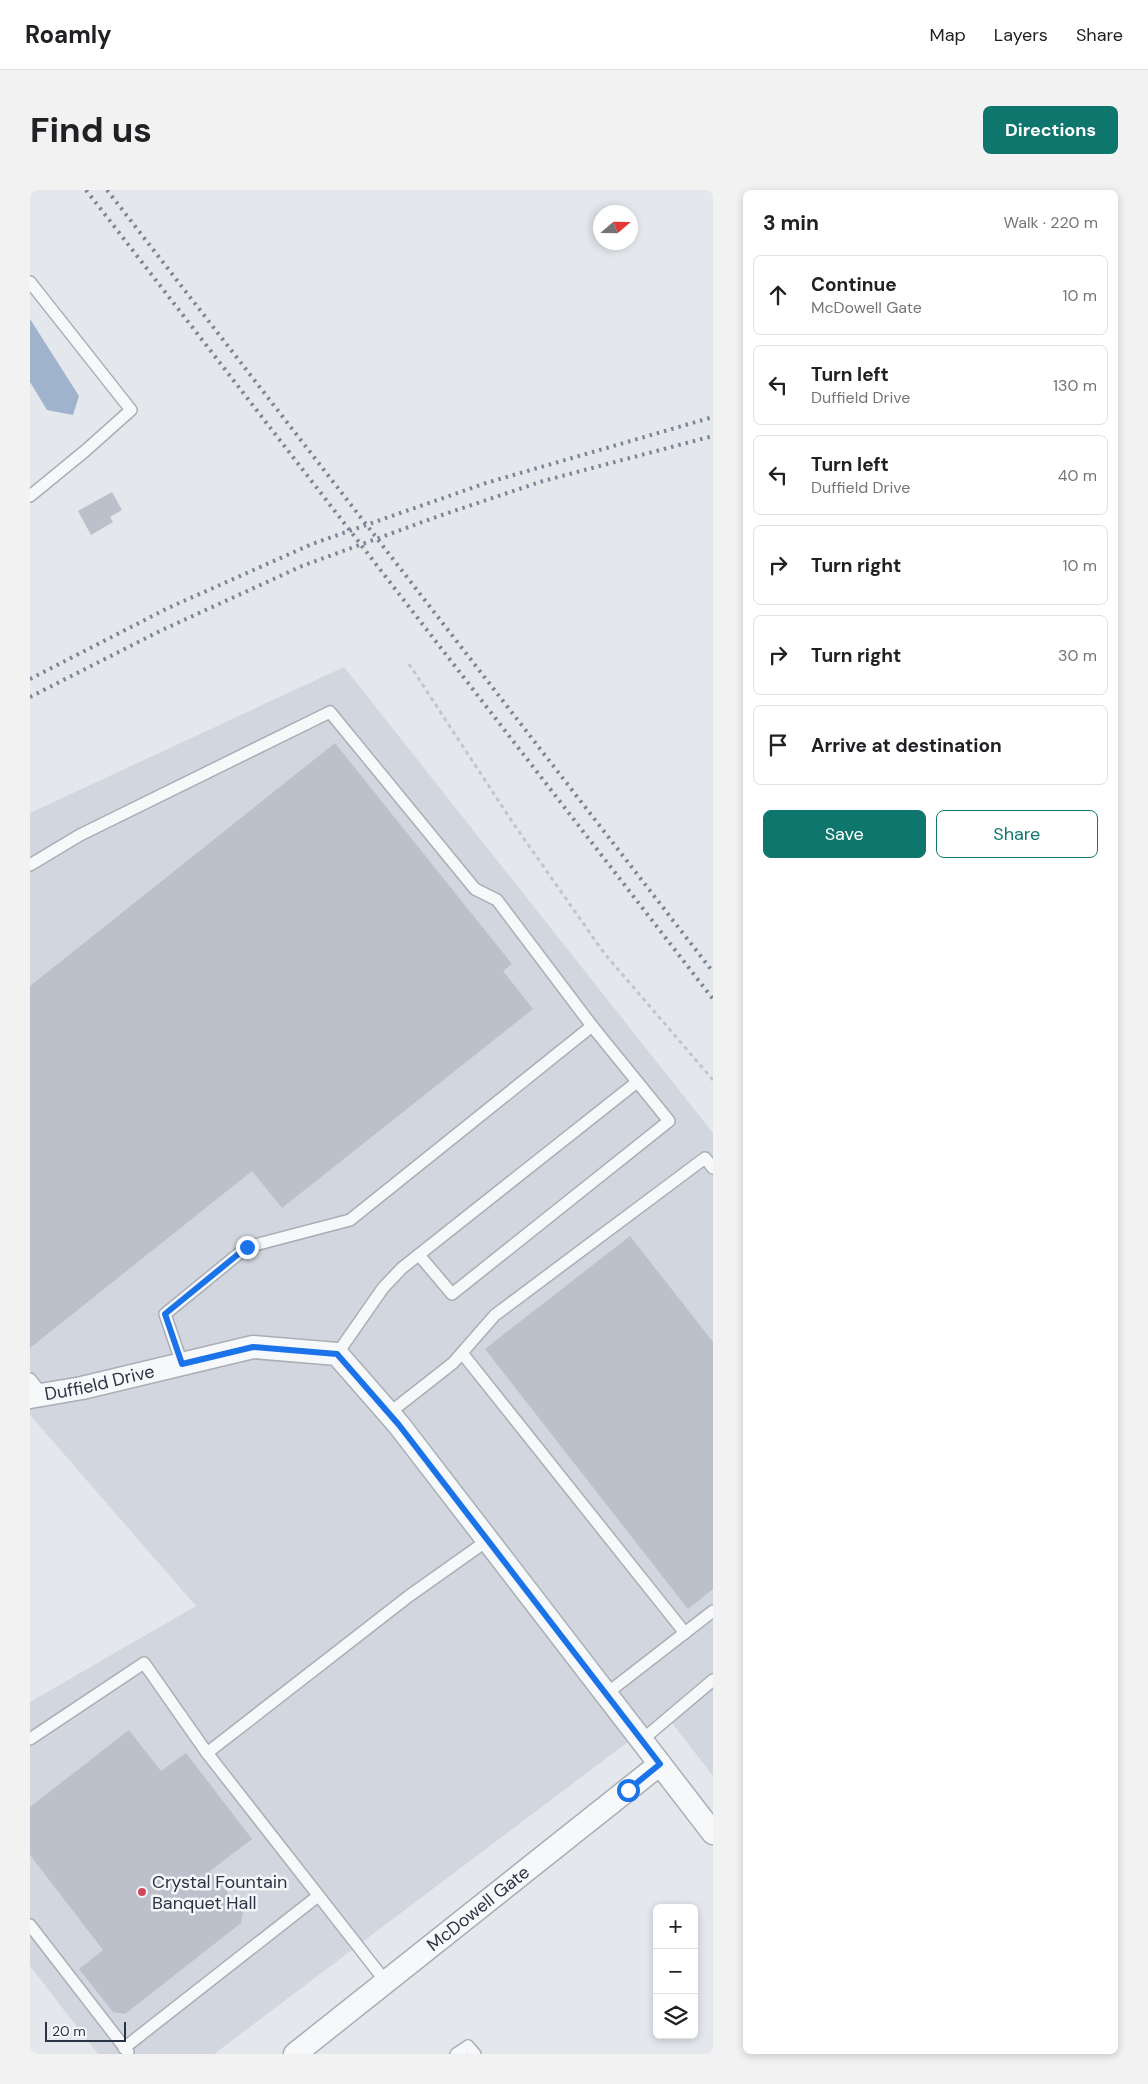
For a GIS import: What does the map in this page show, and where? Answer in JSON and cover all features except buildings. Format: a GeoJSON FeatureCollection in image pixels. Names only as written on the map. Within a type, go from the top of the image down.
{"type":"FeatureCollection","features":[{"type":"Feature","properties":{"kind":"street","name":"Duffield Drive"},"geometry":{"type":"LineString","coordinates":[[34,1390],[82,1388],[253,1347],[337,1354]]}},
{"type":"Feature","properties":{"kind":"street"},"geometry":{"type":"LineString","coordinates":[[337,1354],[399,1425],[713,1833]]}},
{"type":"Feature","properties":{"kind":"street","name":"McDowell Gate"},"geometry":{"type":"LineString","coordinates":[[295,2054],[660,1764]]}},
{"type":"Feature","properties":{"kind":"lane"},"geometry":{"type":"LineString","coordinates":[[30,282],[131,410],[30,496]]}},
{"type":"Feature","properties":{"kind":"lane"},"geometry":{"type":"LineString","coordinates":[[30,865],[80,835],[330,712],[475,889],[496,900],[592,1026],[669,1121],[452,1294],[419,1255]]}},
{"type":"Feature","properties":{"kind":"lane"},"geometry":{"type":"LineString","coordinates":[[182,1364],[165,1314],[247,1247],[350,1220],[592,1026]]}},
{"type":"Feature","properties":{"kind":"lane"},"geometry":{"type":"LineString","coordinates":[[337,1354],[383,1288],[402,1268],[638,1082]]}},
{"type":"Feature","properties":{"kind":"lane"},"geometry":{"type":"LineString","coordinates":[[388,1414],[453,1363],[495,1315],[705,1158],[713,1168]]}},
{"type":"Feature","properties":{"kind":"lane"},"geometry":{"type":"LineString","coordinates":[[462,1353],[685,1633]]}},
{"type":"Feature","properties":{"kind":"lane"},"geometry":{"type":"LineString","coordinates":[[207,1753],[409,1596],[488,1540]]}},
{"type":"Feature","properties":{"kind":"lane"},"geometry":{"type":"LineString","coordinates":[[606,1694],[713,1611]]}},
{"type":"Feature","properties":{"kind":"lane"},"geometry":{"type":"LineString","coordinates":[[30,1739],[144,1663],[207,1753],[386,1982]]}},
{"type":"Feature","properties":{"kind":"lane"},"geometry":{"type":"LineString","coordinates":[[642,1740],[713,1680]]}},
{"type":"Feature","properties":{"kind":"lane"},"geometry":{"type":"LineString","coordinates":[[30,1925],[127,2051],[318,1896]]}},
{"type":"Feature","properties":{"kind":"lane"},"geometry":{"type":"LineString","coordinates":[[456,2054],[468,2046],[475,2054]]}},
{"type":"Feature","properties":{"kind":"path"},"geometry":{"type":"LineString","coordinates":[[409,664],[513,823],[604,953],[713,1080]]}},
{"type":"Feature","properties":{"kind":"shaded area"},"geometry":{"type":"Polygon","coordinates":[[[344,667],[713,1133],[713,1776],[665,1714],[214,2054],[98,2054],[30,1966],[30,1702],[196,1606],[30,1415],[30,813],[344,667]]]}},
{"type":"Feature","properties":{"kind":"water"},"geometry":{"type":"Polygon","coordinates":[[[30,319],[79,396],[73,415],[47,410],[30,382],[30,319]]]}},
{"type":"Feature","properties":{"kind":"railway"},"geometry":{"type":"LineString","coordinates":[[86,190],[713,999]]}},
{"type":"Feature","properties":{"kind":"railway"},"geometry":{"type":"LineString","coordinates":[[107,190],[713,972]]}},
{"type":"Feature","properties":{"kind":"railway"},"geometry":{"type":"LineString","coordinates":[[30,679],[168,608],[312,544],[486,483],[713,417]]}},
{"type":"Feature","properties":{"kind":"railway"},"geometry":{"type":"LineString","coordinates":[[30,697],[162,630],[302,566],[439,516],[543,481],[713,436]]}},
{"type":"Feature","properties":{"kind":"place","name":"Crystal Fountain Banquet Hall"},"geometry":{"type":"Point","coordinates":[142,1892]}},
{"type":"Feature","properties":{"kind":"route"},"geometry":{"type":"LineString","coordinates":[[247,1247],[165,1314],[182,1364],[253,1347],[337,1354],[399,1425],[660,1764],[628,1790]]}}]}
